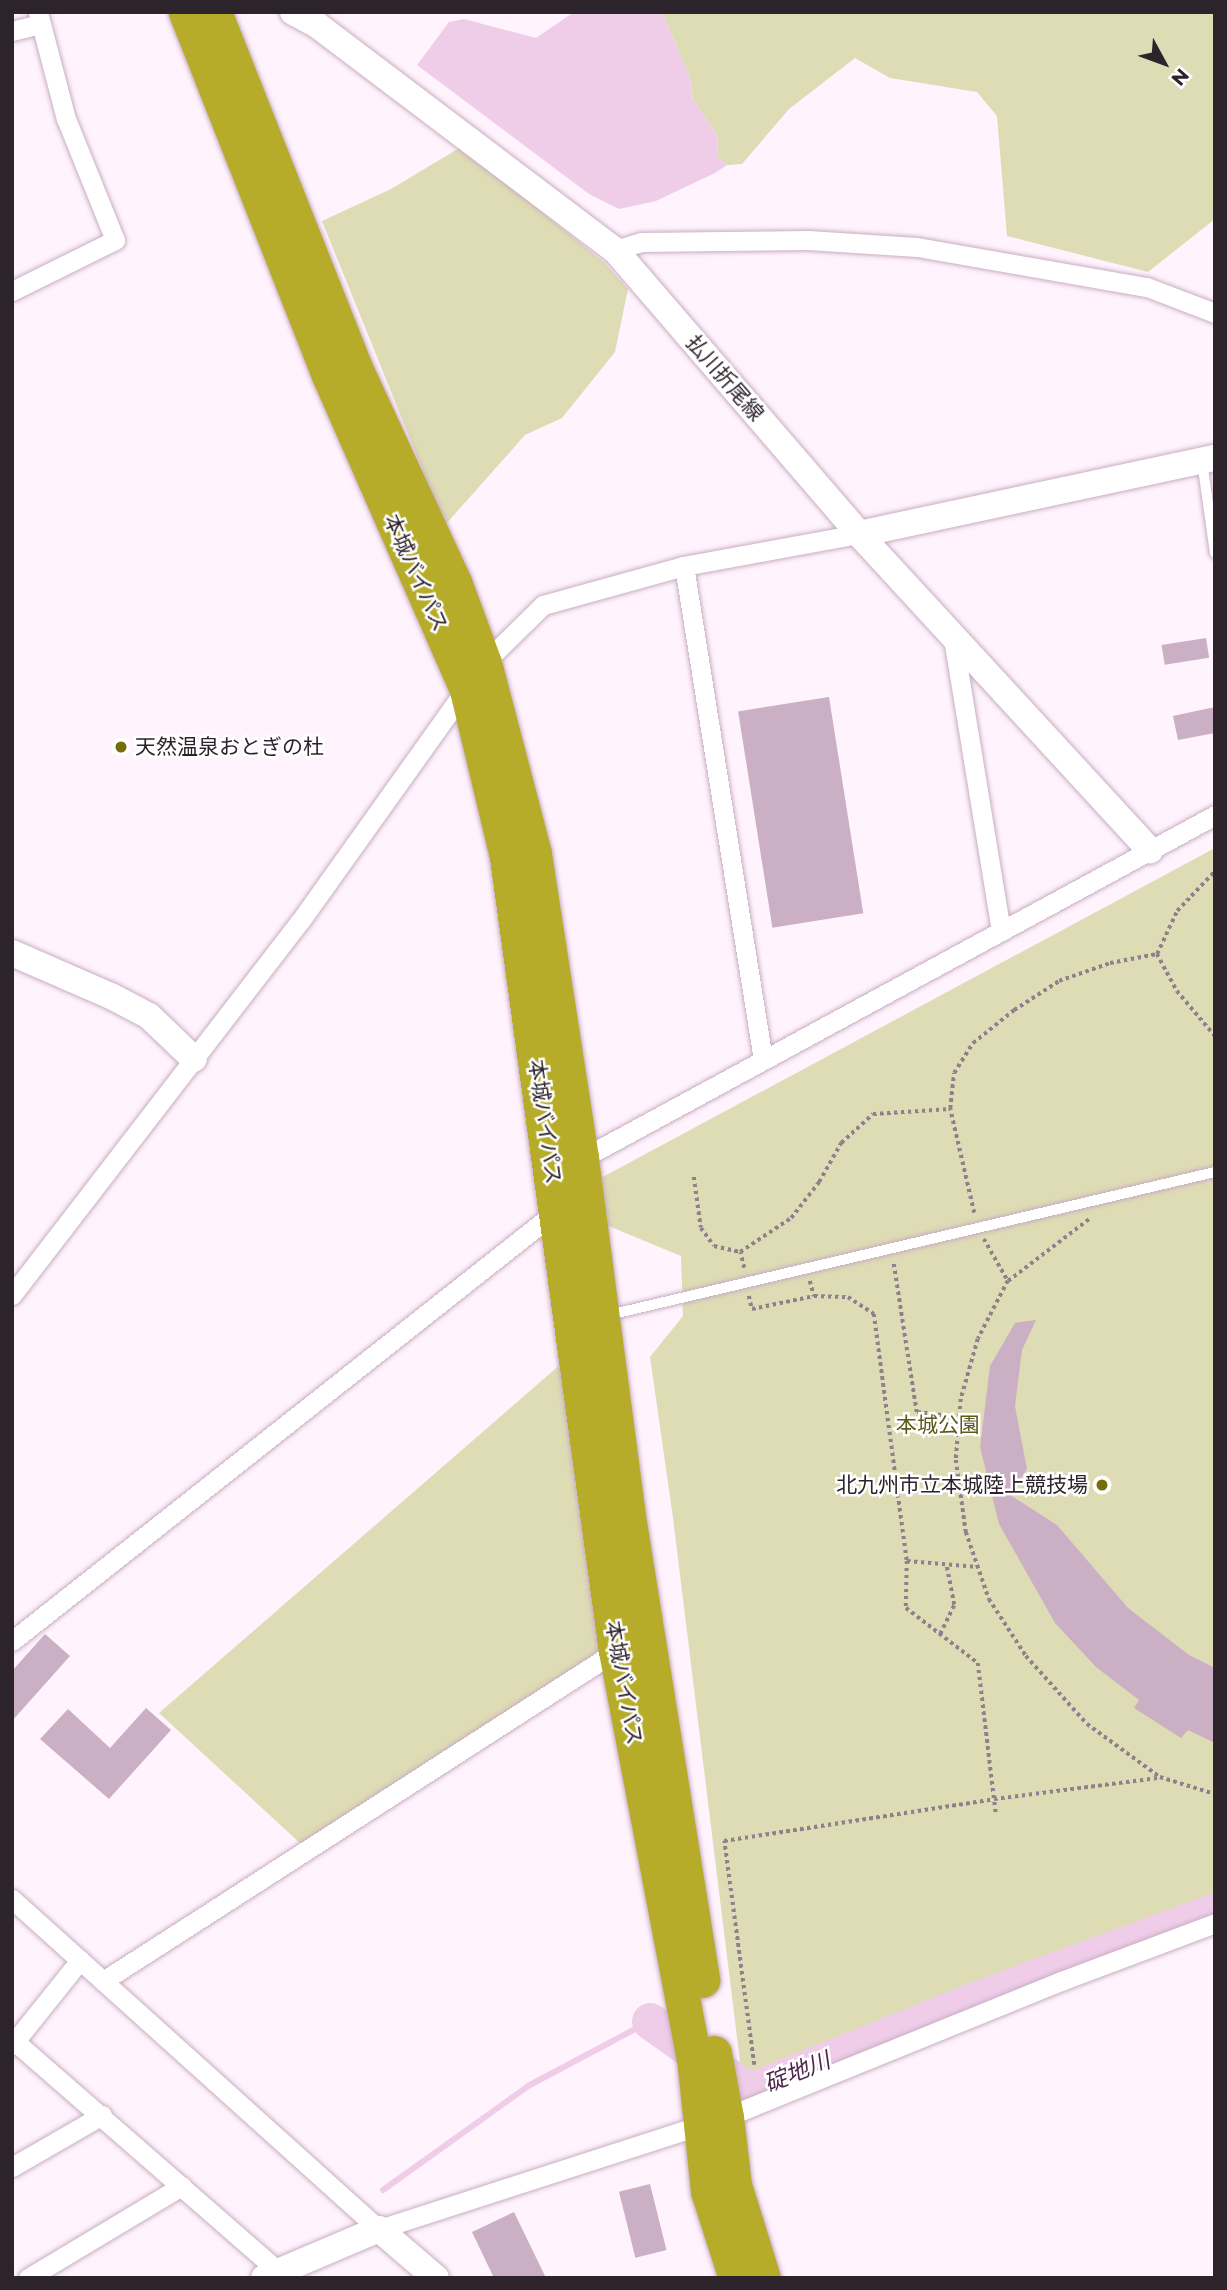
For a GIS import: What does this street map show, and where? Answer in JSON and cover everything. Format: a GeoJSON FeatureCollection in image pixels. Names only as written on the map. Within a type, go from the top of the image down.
{"type":"FeatureCollection","features":[{"type":"Feature","properties":{"kind":"highway","name":"本城バイパス"},"geometry":{"type":"LineString","coordinates":[[186,12],[329,375],[476,676],[534,854],[580,1159],[698,2022],[714,2121],[708,2191],[736,2278]]}},
{"type":"Feature","properties":{"kind":"highway","name":"本城バイパス"},"geometry":{"type":"LineString","coordinates":[[214,12],[354,366],[454,582],[476,676],[507,857],[617,1651],[698,2022],[695,2067],[763,2278]]}},
{"type":"Feature","properties":{"kind":"main road","name":"払川折尾線"},"geometry":{"type":"LineString","coordinates":[[293,12],[322,19],[615,250],[859,534],[1150,850]]}},
{"type":"Feature","properties":{"kind":"main road"},"geometry":{"type":"LineString","coordinates":[[859,534],[1208,459]]}},
{"type":"Feature","properties":{"kind":"main road"},"geometry":{"type":"LineString","coordinates":[[12,953],[111,996],[149,1016],[194,1059]]}},
{"type":"Feature","properties":{"kind":"main road"},"geometry":{"type":"LineString","coordinates":[[270,2274],[379,2229],[436,2278]]}},
{"type":"Feature","properties":{"kind":"street"},"geometry":{"type":"LineString","coordinates":[[12,31],[39,18],[66,119],[116,240],[12,291]]}},
{"type":"Feature","properties":{"kind":"street"},"geometry":{"type":"LineString","coordinates":[[615,250],[641,242],[808,240],[917,247],[1147,287],[1215,313]]}},
{"type":"Feature","properties":{"kind":"street"},"geometry":{"type":"LineString","coordinates":[[12,1295],[309,909],[476,676],[543,605],[684,566],[859,534]]}},
{"type":"Feature","properties":{"kind":"street"},"geometry":{"type":"LineString","coordinates":[[684,566],[763,1060]]}},
{"type":"Feature","properties":{"kind":"street"},"geometry":{"type":"LineString","coordinates":[[954,638],[1001,931]]}},
{"type":"Feature","properties":{"kind":"street"},"geometry":{"type":"LineString","coordinates":[[580,1159],[1215,815]]}},
{"type":"Feature","properties":{"kind":"street"},"geometry":{"type":"LineString","coordinates":[[12,1641],[558,1210]]}},
{"type":"Feature","properties":{"kind":"street"},"geometry":{"type":"LineString","coordinates":[[103,1981],[617,1651]]}},
{"type":"Feature","properties":{"kind":"street"},"geometry":{"type":"LineString","coordinates":[[12,1899],[379,2229],[714,2121],[1061,1981],[1215,1923]]}},
{"type":"Feature","properties":{"kind":"street"},"geometry":{"type":"LineString","coordinates":[[80,1960],[14,2042],[102,2115],[181,2186],[270,2274]]}},
{"type":"Feature","properties":{"kind":"street"},"geometry":{"type":"LineString","coordinates":[[12,2168],[102,2115]]}},
{"type":"Feature","properties":{"kind":"street"},"geometry":{"type":"LineString","coordinates":[[28,2278],[181,2186]]}},
{"type":"Feature","properties":{"kind":"lane"},"geometry":{"type":"LineString","coordinates":[[1208,459],[1215,553]]}},
{"type":"Feature","properties":{"kind":"lane"},"geometry":{"type":"LineString","coordinates":[[601,1317],[1215,1172]]}},
{"type":"Feature","properties":{"kind":"path"},"geometry":{"type":"LineString","coordinates":[[1157,954],[1177,911],[1215,871]]}},
{"type":"Feature","properties":{"kind":"path"},"geometry":{"type":"LineString","coordinates":[[1157,954],[1177,991],[1215,1036]]}},
{"type":"Feature","properties":{"kind":"path"},"geometry":{"type":"LineString","coordinates":[[1008,1281],[978,1228],[950,1109],[954,1073],[973,1043],[1014,1010],[1059,981],[1110,963],[1157,954]]}},
{"type":"Feature","properties":{"kind":"path"},"geometry":{"type":"LineString","coordinates":[[694,1177],[701,1228],[714,1246],[740,1252],[791,1218],[819,1182],[841,1143],[873,1114],[950,1109]]}},
{"type":"Feature","properties":{"kind":"path"},"geometry":{"type":"LineString","coordinates":[[1120,1194],[1008,1281],[978,1339],[961,1399],[956,1460],[966,1532],[989,1599],[1026,1656],[1087,1724],[1160,1777],[1215,1794]]}},
{"type":"Feature","properties":{"kind":"path"},"geometry":{"type":"LineString","coordinates":[[891,1248],[917,1412],[960,1417]]}},
{"type":"Feature","properties":{"kind":"path"},"geometry":{"type":"LineString","coordinates":[[740,1252],[752,1309],[814,1296],[848,1297],[874,1314],[907,1561],[906,1608],[978,1663],[996,1815]]}},
{"type":"Feature","properties":{"kind":"path"},"geometry":{"type":"LineString","coordinates":[[907,1561],[978,1567]]}},
{"type":"Feature","properties":{"kind":"path"},"geometry":{"type":"LineString","coordinates":[[940,1634],[954,1605],[946,1564]]}},
{"type":"Feature","properties":{"kind":"path"},"geometry":{"type":"LineString","coordinates":[[754,2065],[724,1841],[994,1799],[1160,1777]]}},
{"type":"Feature","properties":{"kind":"green space"},"geometry":{"type":"Polygon","coordinates":[[[662,12],[1215,12],[1215,219],[1148,272],[1007,236],[997,116],[977,92],[890,78],[855,58],[789,109],[742,164],[727,165],[717,156],[718,137],[693,100],[690,78],[662,12]]]}},
{"type":"Feature","properties":{"kind":"green space"},"geometry":{"type":"Polygon","coordinates":[[[461,147],[605,263],[628,289],[615,352],[562,418],[525,435],[445,525],[322,221],[391,189],[461,147]]]}},
{"type":"Feature","properties":{"kind":"green space","name":"本城公園"},"geometry":{"type":"Polygon","coordinates":[[[1215,848],[1215,1907],[756,2083],[742,2078],[673,1518],[650,1357],[683,1316],[681,1256],[606,1225],[599,1179],[1215,848]]]}},
{"type":"Feature","properties":{"kind":"green space"},"geometry":{"type":"Polygon","coordinates":[[[562,1363],[601,1656],[314,1856],[159,1713],[562,1363]]]}},
{"type":"Feature","properties":{"kind":"shaded area"},"geometry":{"type":"Polygon","coordinates":[[[574,12],[662,12],[690,78],[693,100],[718,137],[717,156],[727,165],[656,201],[619,209],[589,194],[417,65],[449,22],[464,19],[536,38],[574,12]]]}},
{"type":"Feature","properties":{"kind":"building"},"geometry":{"type":"Polygon","coordinates":[[[1206,638],[1209,658],[1165,665],[1162,645],[1206,638]]]}},
{"type":"Feature","properties":{"kind":"building"},"geometry":{"type":"Polygon","coordinates":[[[829,697],[863,913],[772,928],[738,711],[829,697]]]}},
{"type":"Feature","properties":{"kind":"building"},"geometry":{"type":"Polygon","coordinates":[[[1215,707],[1215,733],[1178,740],[1173,716],[1215,707]]]}},
{"type":"Feature","properties":{"kind":"building"},"geometry":{"type":"Polygon","coordinates":[[[1036,1320],[1022,1350],[1015,1406],[1027,1469],[1010,1495],[1057,1525],[1128,1608],[1189,1655],[1215,1668],[1215,1743],[1188,1730],[1181,1738],[1134,1708],[1139,1700],[1096,1667],[1055,1623],[999,1524],[980,1447],[990,1366],[1015,1323],[1036,1320]]]}},
{"type":"Feature","properties":{"kind":"building"},"geometry":{"type":"Polygon","coordinates":[[[45,1634],[70,1656],[12,1721],[12,1671],[45,1634]]]}},
{"type":"Feature","properties":{"kind":"building"},"geometry":{"type":"Polygon","coordinates":[[[146,1708],[171,1730],[109,1799],[40,1739],[68,1709],[110,1748],[146,1708]]]}},
{"type":"Feature","properties":{"kind":"building"},"geometry":{"type":"Polygon","coordinates":[[[650,2184],[666,2250],[635,2258],[619,2192],[650,2184]]]}},
{"type":"Feature","properties":{"kind":"building"},"geometry":{"type":"Polygon","coordinates":[[[514,2212],[546,2278],[494,2278],[472,2232],[514,2212]]]}},
{"type":"Feature","properties":{"kind":"waterway","name":"碇地川"},"geometry":{"type":"LineString","coordinates":[[650,2021],[749,2091],[983,1997],[1215,1911]]}},
{"type":"Feature","properties":{"kind":"waterway","name":"碇地川"},"geometry":{"type":"LineString","coordinates":[[383,2190],[528,2086],[650,2021]]}},
{"type":"Feature","properties":{"kind":"place","name":"天然温泉おとぎの杜"},"geometry":{"type":"Point","coordinates":[121,747]}},
{"type":"Feature","properties":{"kind":"place","name":"北九州市立本城陸上競技場"},"geometry":{"type":"Point","coordinates":[1102,1485]}}]}
